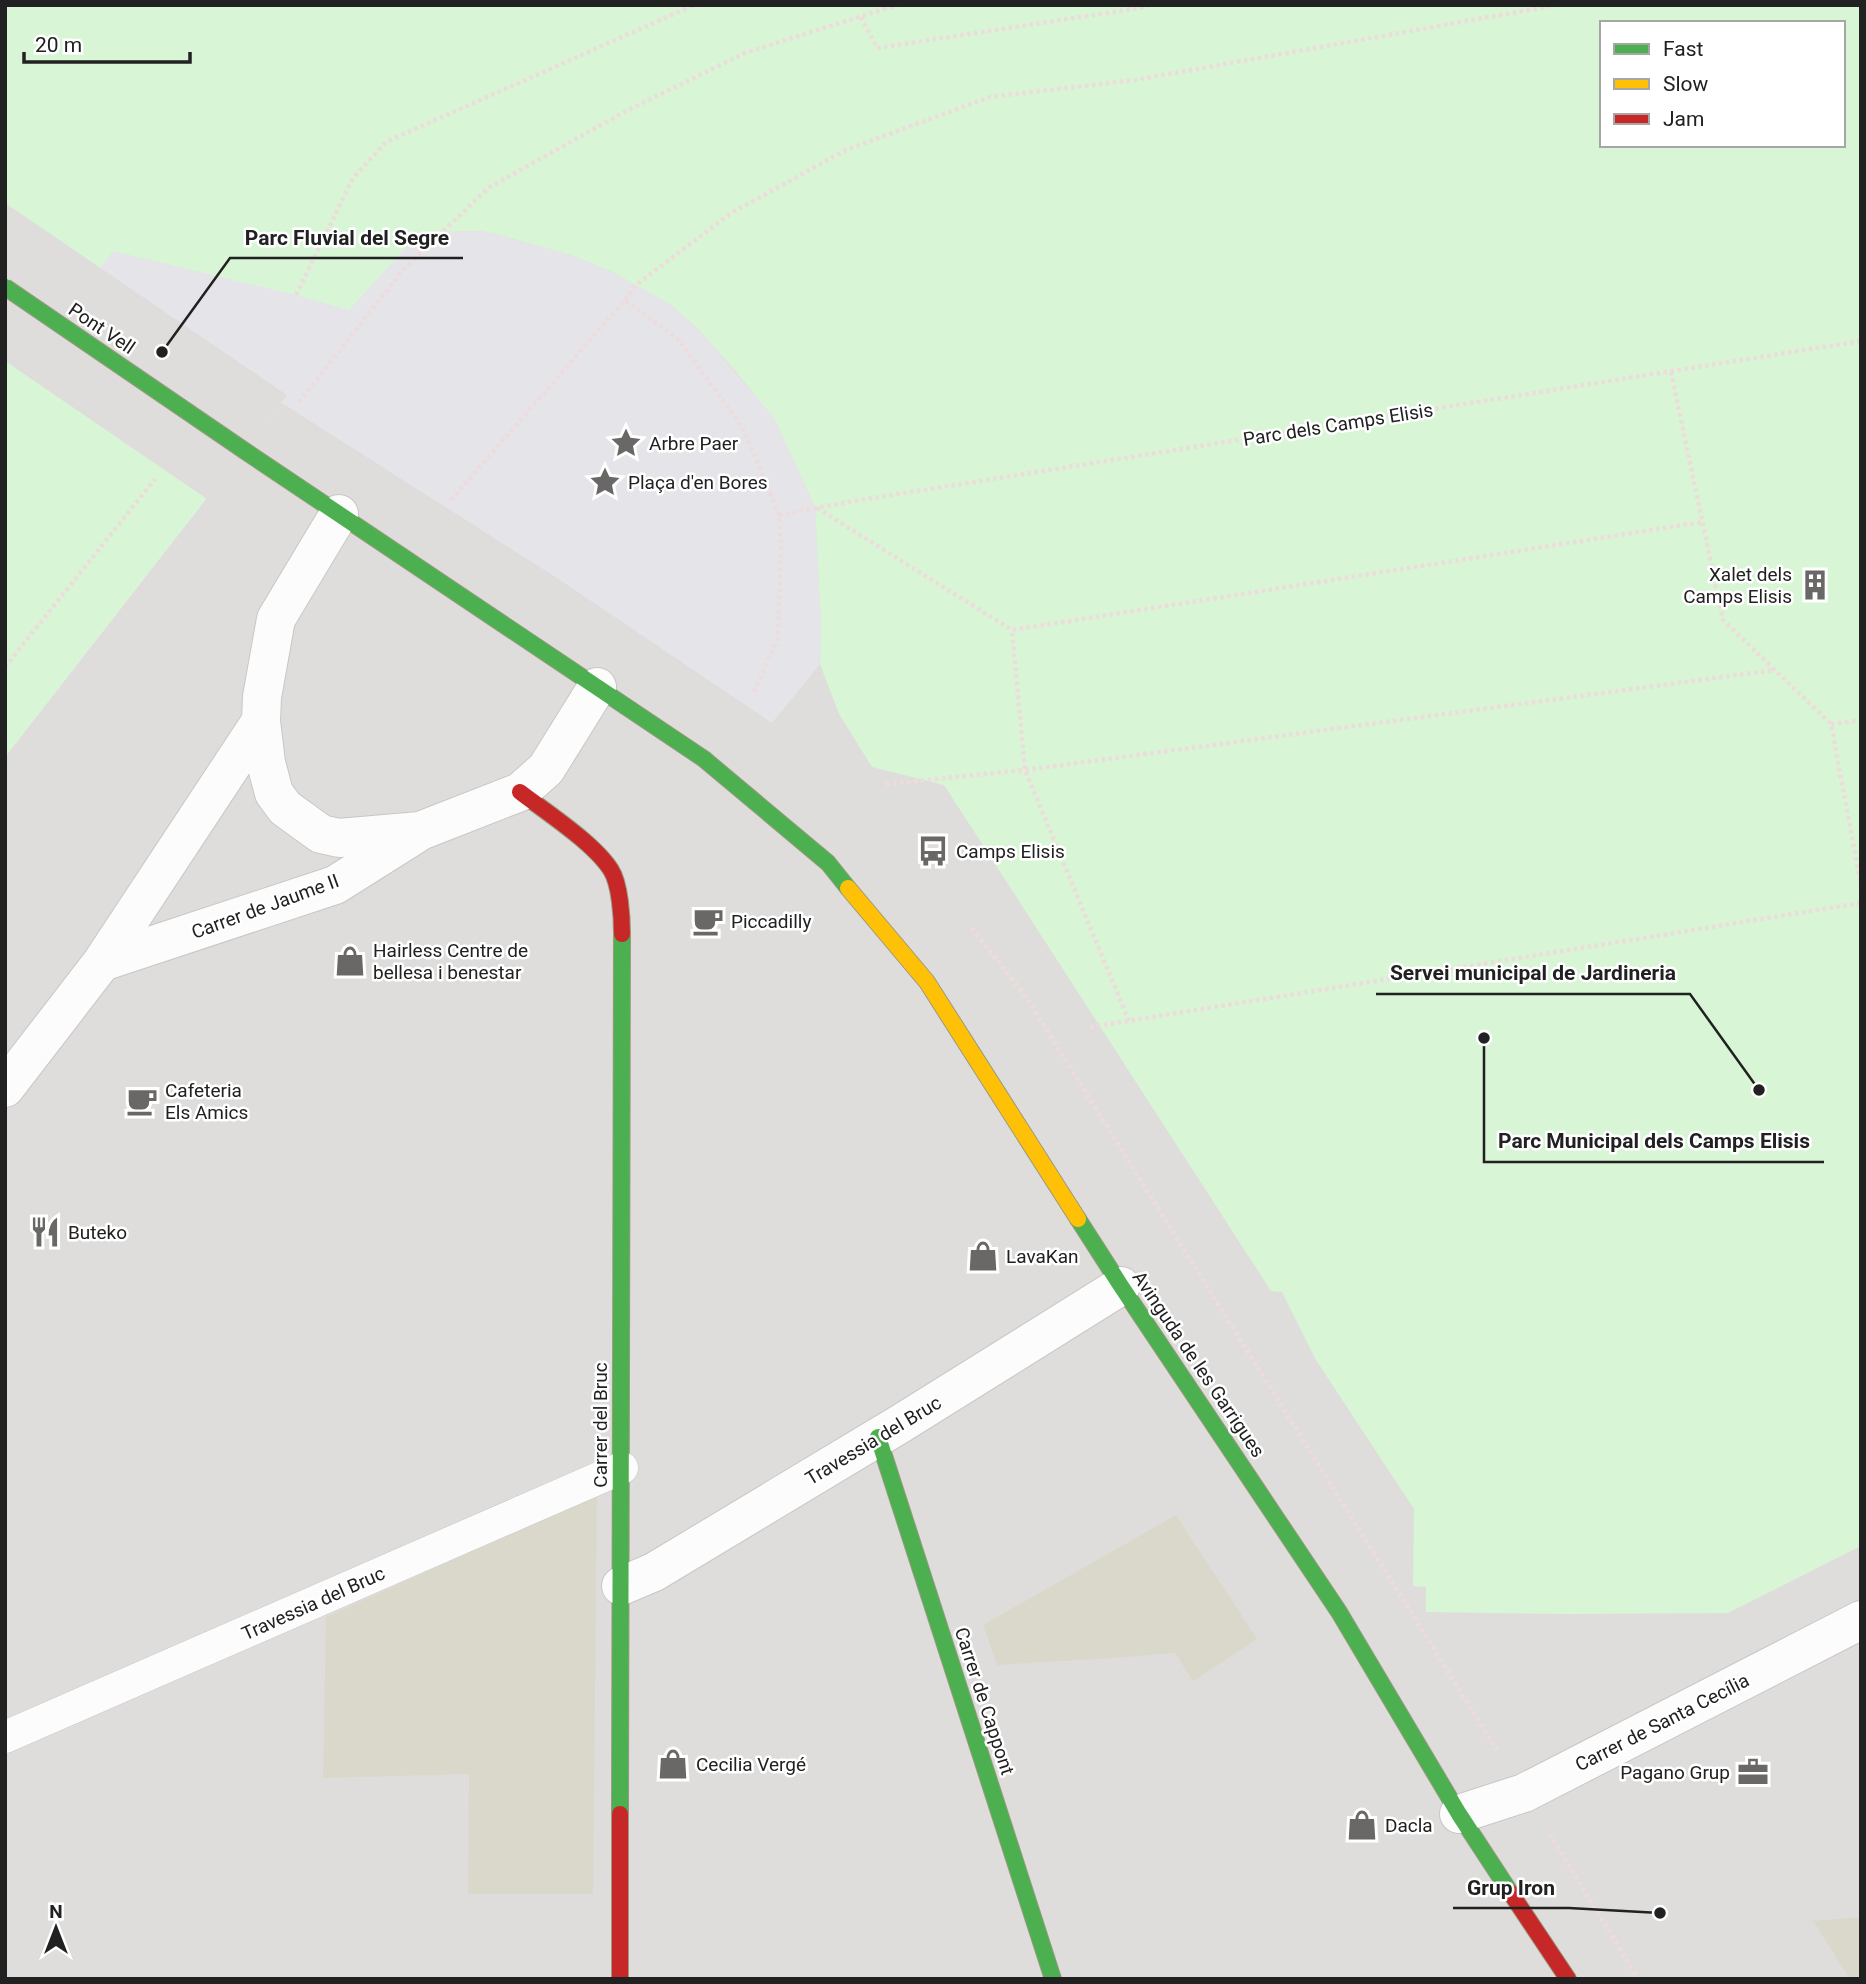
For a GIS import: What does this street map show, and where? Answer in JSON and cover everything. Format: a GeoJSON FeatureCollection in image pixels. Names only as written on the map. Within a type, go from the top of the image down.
{"type":"FeatureCollection","features":[{"type":"Feature","properties":{"kind":"main road","name":"Pont Vell"},"geometry":{"type":"LineString","coordinates":[[5,287],[339,514]]}},
{"type":"Feature","properties":{"kind":"main road"},"geometry":{"type":"LineString","coordinates":[[339,514],[597,687]]}},
{"type":"Feature","properties":{"kind":"main road","name":"Avinguda de les Garrigues"},"geometry":{"type":"LineString","coordinates":[[597,687],[704,759],[828,863],[927,982],[1121,1286],[1339,1612],[1459,1814],[1569,1979]]}},
{"type":"Feature","properties":{"kind":"main road","name":"Carrer del Bruc"},"geometry":{"type":"LineString","coordinates":[[520,792],[597,852],[612,872],[622,912],[620,1979]]}},
{"type":"Feature","properties":{"kind":"main road","name":"Carrer de Cappont"},"geometry":{"type":"LineString","coordinates":[[878,1437],[1053,1979]]}},
{"type":"Feature","properties":{"kind":"street","name":"Carrer de Jaume II"},"geometry":{"type":"LineString","coordinates":[[339,514],[276,619],[262,697],[261,721],[266,763],[274,793],[285,808],[321,834],[339,838],[420,831]]}},
{"type":"Feature","properties":{"kind":"street","name":"Carrer de Jaume II"},"geometry":{"type":"LineString","coordinates":[[102,962],[335,885],[420,831],[520,792],[546,769],[597,687]]}},
{"type":"Feature","properties":{"kind":"street","name":"Carrer de Jaume II"},"geometry":{"type":"LineString","coordinates":[[5,1088],[102,962],[261,721]]}},
{"type":"Feature","properties":{"kind":"street","name":"Travessia del Bruc"},"geometry":{"type":"LineString","coordinates":[[621,1586],[654,1572],[1121,1286]]}},
{"type":"Feature","properties":{"kind":"street","name":"Carrer de Santa Cecília"},"geometry":{"type":"LineString","coordinates":[[1459,1814],[1524,1793],[1861,1620]]}},
{"type":"Feature","properties":{"kind":"lane","name":"Travessia del Bruc"},"geometry":{"type":"LineString","coordinates":[[5,1737],[622,1468]]}},
{"type":"Feature","properties":{"kind":"path"},"geometry":{"type":"LineString","coordinates":[[296,295],[352,178],[386,142],[694,5]]}},
{"type":"Feature","properties":{"kind":"path"},"geometry":{"type":"LineString","coordinates":[[299,402],[404,269],[488,188],[628,110],[745,53],[897,5]]}},
{"type":"Feature","properties":{"kind":"path"},"geometry":{"type":"LineString","coordinates":[[861,17],[877,48],[1150,5]]}},
{"type":"Feature","properties":{"kind":"path"},"geometry":{"type":"LineString","coordinates":[[1505,5],[1509,14]]}},
{"type":"Feature","properties":{"kind":"path"},"geometry":{"type":"LineString","coordinates":[[451,500],[636,285],[731,213],[846,150],[990,97],[1135,80],[1557,5]]}},
{"type":"Feature","properties":{"kind":"path"},"geometry":{"type":"LineString","coordinates":[[625,300],[679,340],[744,430],[779,515],[781,545],[778,638],[753,694]]}},
{"type":"Feature","properties":{"kind":"path","name":"Parc dels Camps Elisis"},"geometry":{"type":"LineString","coordinates":[[779,515],[815,507],[1861,341]]}},
{"type":"Feature","properties":{"kind":"path"},"geometry":{"type":"LineString","coordinates":[[1671,372],[1723,620],[1831,724],[1861,886]]}},
{"type":"Feature","properties":{"kind":"path"},"geometry":{"type":"LineString","coordinates":[[5,667],[155,479]]}},
{"type":"Feature","properties":{"kind":"path"},"geometry":{"type":"LineString","coordinates":[[815,507],[1012,630],[1703,522]]}},
{"type":"Feature","properties":{"kind":"path"},"geometry":{"type":"LineString","coordinates":[[1012,630],[1026,770],[1129,1021]]}},
{"type":"Feature","properties":{"kind":"path"},"geometry":{"type":"LineString","coordinates":[[887,783],[1026,770],[1774,670]]}},
{"type":"Feature","properties":{"kind":"path"},"geometry":{"type":"LineString","coordinates":[[1831,724],[1861,720]]}},
{"type":"Feature","properties":{"kind":"path"},"geometry":{"type":"LineString","coordinates":[[1090,1027],[1861,903]]}},
{"type":"Feature","properties":{"kind":"path"},"geometry":{"type":"LineString","coordinates":[[972,928],[1026,997],[1638,1979]]}},
{"type":"Feature","properties":{"kind":"shaded area"},"geometry":{"type":"Polygon","coordinates":[[[1861,5],[1861,1979],[5,1979],[5,757],[287,395],[657,76],[1861,5]]]}},
{"type":"Feature","properties":{"kind":"shaded area","name":"Plaça d'en Bores"},"geometry":{"type":"Polygon","coordinates":[[[480,231],[570,255],[611,271],[671,305],[698,329],[775,419],[815,507],[821,626],[820,664],[772,723],[557,578],[90,281],[113,251],[349,310],[420,232],[480,231]]]}},
{"type":"Feature","properties":{"kind":"shaded area"},"geometry":{"type":"Polygon","coordinates":[[[597,1495],[593,1894],[468,1894],[469,1774],[323,1778],[326,1617],[597,1495]]]}},
{"type":"Feature","properties":{"kind":"shaded area"},"geometry":{"type":"Polygon","coordinates":[[[1176,1515],[1257,1639],[1193,1681],[1175,1653],[997,1665],[983,1625],[1176,1515]]]}},
{"type":"Feature","properties":{"kind":"shaded area"},"geometry":{"type":"Polygon","coordinates":[[[1861,1917],[1861,1979],[1850,1979],[1813,1921],[1861,1917]]]}},
{"type":"Feature","properties":{"kind":"green space"},"geometry":{"type":"Polygon","coordinates":[[[5,5],[1861,5],[1861,1546],[1728,1613],[1426,1612],[1426,1587],[1413,1586],[1414,1509],[1316,1360],[1282,1292],[1271,1291],[944,785],[872,767],[839,714],[820,664],[821,626],[815,507],[775,420],[698,329],[671,305],[611,271],[570,255],[480,231],[420,233],[287,395],[5,757],[5,5]]]}},
{"type":"Feature","properties":{"kind":"pier"},"geometry":{"type":"Polygon","coordinates":[[[5,203],[287,395],[207,499],[5,361],[5,203]]]}},
{"type":"Feature","properties":{"kind":"traffic: fast"},"geometry":{"type":"LineString","coordinates":[[5,287],[245,451]]}},
{"type":"Feature","properties":{"kind":"traffic: fast"},"geometry":{"type":"LineString","coordinates":[[245,451],[704,759],[828,863],[848,888]]}},
{"type":"Feature","properties":{"kind":"traffic: fast"},"geometry":{"type":"LineString","coordinates":[[620,1814],[622,934]]}},
{"type":"Feature","properties":{"kind":"traffic: fast"},"geometry":{"type":"LineString","coordinates":[[1078,1219],[1339,1612],[1459,1814],[1510,1892]]}},
{"type":"Feature","properties":{"kind":"traffic: fast"},"geometry":{"type":"LineString","coordinates":[[878,1437],[1053,1979]]}},
{"type":"Feature","properties":{"kind":"traffic: slow"},"geometry":{"type":"LineString","coordinates":[[848,888],[927,982],[1078,1219]]}},
{"type":"Feature","properties":{"kind":"traffic: jam"},"geometry":{"type":"LineString","coordinates":[[520,792],[582,839],[611,870],[618,892],[622,934]]}},
{"type":"Feature","properties":{"kind":"traffic: jam"},"geometry":{"type":"LineString","coordinates":[[620,1814],[620,1979]]}},
{"type":"Feature","properties":{"kind":"traffic: jam"},"geometry":{"type":"LineString","coordinates":[[1510,1892],[1568,1979]]}},
{"type":"Feature","properties":{"kind":"place","name":"Parc Fluvial del Segre"},"geometry":{"type":"Point","coordinates":[162,352]}},
{"type":"Feature","properties":{"kind":"place","name":"Arbre Paer"},"geometry":{"type":"Point","coordinates":[626,443]}},
{"type":"Feature","properties":{"kind":"place","name":"Plaça d'en Bores"},"geometry":{"type":"Point","coordinates":[605,482]}},
{"type":"Feature","properties":{"kind":"place","name":"Xalet dels Camps Elisis"},"geometry":{"type":"Point","coordinates":[1815,585]}},
{"type":"Feature","properties":{"kind":"place","name":"Camps Elisis"},"geometry":{"type":"Point","coordinates":[933,851]}},
{"type":"Feature","properties":{"kind":"place","name":"Piccadilly"},"geometry":{"type":"Point","coordinates":[708,921]}},
{"type":"Feature","properties":{"kind":"place","name":"Hairless Centre de bellesa i benestar"},"geometry":{"type":"Point","coordinates":[350,961]}},
{"type":"Feature","properties":{"kind":"place","name":"Parc Municipal dels Camps Elisis"},"geometry":{"type":"Point","coordinates":[1484,1038]}},
{"type":"Feature","properties":{"kind":"place","name":"Servei municipal de Jardineria"},"geometry":{"type":"Point","coordinates":[1759,1090]}},
{"type":"Feature","properties":{"kind":"place","name":"Cafeteria Els Amics"},"geometry":{"type":"Point","coordinates":[142,1101]}},
{"type":"Feature","properties":{"kind":"place","name":"Buteko"},"geometry":{"type":"Point","coordinates":[45,1232]}},
{"type":"Feature","properties":{"kind":"place","name":"LavaKan"},"geometry":{"type":"Point","coordinates":[983,1256]}},
{"type":"Feature","properties":{"kind":"place","name":"Cecilia Vergé"},"geometry":{"type":"Point","coordinates":[673,1764]}},
{"type":"Feature","properties":{"kind":"place","name":"Pagano Grup"},"geometry":{"type":"Point","coordinates":[1753,1772]}},
{"type":"Feature","properties":{"kind":"place","name":"Dacla"},"geometry":{"type":"Point","coordinates":[1362,1825]}},
{"type":"Feature","properties":{"kind":"place","name":"Grup Iron"},"geometry":{"type":"Point","coordinates":[1660,1913]}}]}
